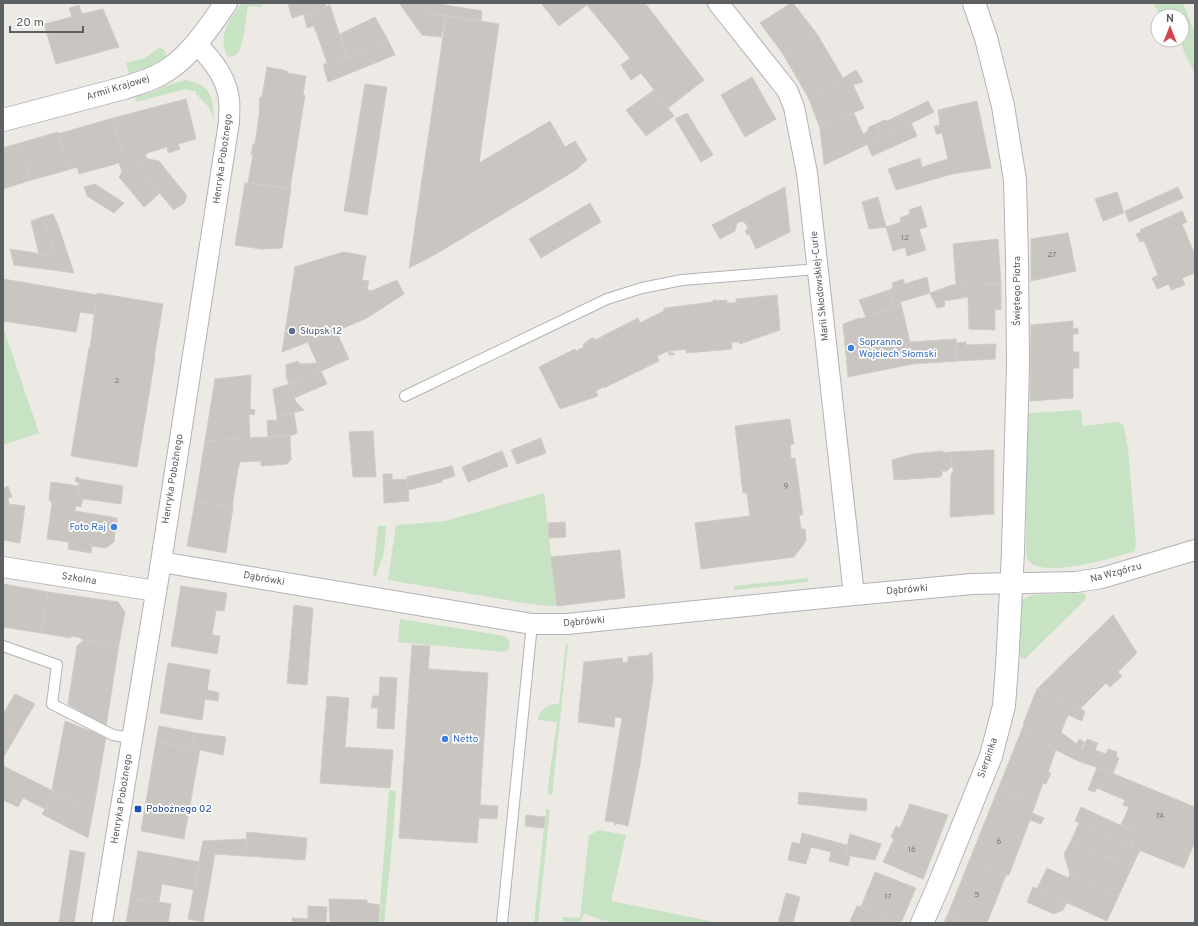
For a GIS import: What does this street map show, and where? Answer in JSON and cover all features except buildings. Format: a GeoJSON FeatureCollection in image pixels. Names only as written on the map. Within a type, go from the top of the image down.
{"type":"FeatureCollection","features":[{"type":"Feature","properties":{"kind":"main road","name":"Armii Krajowej"},"geometry":{"type":"LineString","coordinates":[[3,120],[143,82],[159,75],[183,58],[196,44],[226,3]]}},
{"type":"Feature","properties":{"kind":"main road","name":"Świętego Piotra"},"geometry":{"type":"LineString","coordinates":[[974,3],[986,38],[1003,106],[1015,180],[1018,365],[1012,583]]}},
{"type":"Feature","properties":{"kind":"main road","name":"Sierpinka"},"geometry":{"type":"LineString","coordinates":[[922,923],[991,756],[1004,706],[1008,666],[1012,583]]}},
{"type":"Feature","properties":{"kind":"street","name":"Marii Skłodowskiej-Curie"},"geometry":{"type":"LineString","coordinates":[[718,3],[787,90],[794,107],[807,173],[854,595]]}},
{"type":"Feature","properties":{"kind":"street","name":"Henryka Pobożnego"},"geometry":{"type":"LineString","coordinates":[[102,923],[131,738],[161,562],[229,122],[230,100],[224,81],[213,63],[196,44]]}},
{"type":"Feature","properties":{"kind":"street","name":"Na Wzgórzu"},"geometry":{"type":"LineString","coordinates":[[1012,583],[1076,582],[1102,578],[1195,550]]}},
{"type":"Feature","properties":{"kind":"street","name":"Dąbrówki"},"geometry":{"type":"LineString","coordinates":[[161,562],[532,624],[567,624],[972,584],[1012,583]]}},
{"type":"Feature","properties":{"kind":"street","name":"Szkolna"},"geometry":{"type":"LineString","coordinates":[[3,567],[156,590]]}},
{"type":"Feature","properties":{"kind":"lane"},"geometry":{"type":"LineString","coordinates":[[405,396],[607,299],[642,288],[682,280],[818,269]]}},
{"type":"Feature","properties":{"kind":"lane"},"geometry":{"type":"LineString","coordinates":[[502,923],[532,624]]}},
{"type":"Feature","properties":{"kind":"lane"},"geometry":{"type":"LineString","coordinates":[[3,646],[57,665],[52,704],[113,735],[131,738]]}},
{"type":"Feature","properties":{"kind":"green space"},"geometry":{"type":"Polygon","coordinates":[[[242,3],[263,3],[262,7],[248,6],[241,47],[236,55],[228,57],[223,42],[224,35],[229,22],[242,3]]]}},
{"type":"Feature","properties":{"kind":"green space"},"geometry":{"type":"Polygon","coordinates":[[[1153,3],[1183,3],[1185,8],[1156,8],[1153,3]]]}},
{"type":"Feature","properties":{"kind":"green space"},"geometry":{"type":"Polygon","coordinates":[[[1190,21],[1195,34],[1195,73],[1183,48],[1190,48],[1190,21]]]}},
{"type":"Feature","properties":{"kind":"green space"},"geometry":{"type":"Polygon","coordinates":[[[160,47],[166,52],[165,57],[150,66],[129,74],[126,63],[145,58],[160,47]]]}},
{"type":"Feature","properties":{"kind":"green space"},"geometry":{"type":"Polygon","coordinates":[[[185,80],[200,84],[208,92],[213,104],[214,119],[208,106],[196,94],[196,91],[186,89],[136,102],[135,97],[185,80]]]}},
{"type":"Feature","properties":{"kind":"green space"},"geometry":{"type":"Polygon","coordinates":[[[3,330],[39,433],[3,445],[3,330]]]}},
{"type":"Feature","properties":{"kind":"green space"},"geometry":{"type":"Polygon","coordinates":[[[1081,410],[1083,426],[1118,422],[1124,427],[1128,448],[1136,543],[1135,551],[1083,565],[1053,568],[1041,567],[1030,563],[1026,551],[1027,415],[1030,413],[1081,410]]]}},
{"type":"Feature","properties":{"kind":"green space"},"geometry":{"type":"Polygon","coordinates":[[[544,493],[557,606],[530,604],[388,580],[396,525],[445,521],[544,493]]]}},
{"type":"Feature","properties":{"kind":"green space"},"geometry":{"type":"Polygon","coordinates":[[[378,526],[386,526],[385,543],[383,556],[376,576],[373,576],[378,526]]]}},
{"type":"Feature","properties":{"kind":"green space"},"geometry":{"type":"Polygon","coordinates":[[[808,578],[808,582],[734,590],[734,586],[808,578]]]}},
{"type":"Feature","properties":{"kind":"green space"},"geometry":{"type":"Polygon","coordinates":[[[1084,593],[1086,596],[1085,600],[1025,659],[1021,658],[1020,604],[1022,600],[1031,595],[1084,593]]]}},
{"type":"Feature","properties":{"kind":"green space"},"geometry":{"type":"Polygon","coordinates":[[[400,619],[505,636],[509,641],[510,646],[508,650],[504,652],[398,642],[400,619]]]}},
{"type":"Feature","properties":{"kind":"green space"},"geometry":{"type":"Polygon","coordinates":[[[566,643],[568,645],[552,795],[547,794],[557,722],[538,720],[541,712],[545,708],[551,705],[559,704],[566,643]]]}},
{"type":"Feature","properties":{"kind":"green space"},"geometry":{"type":"Polygon","coordinates":[[[389,790],[396,791],[392,846],[384,923],[379,923],[381,904],[389,790]]]}},
{"type":"Feature","properties":{"kind":"green space"},"geometry":{"type":"Polygon","coordinates":[[[546,809],[550,810],[538,923],[534,923],[546,809]]]}},
{"type":"Feature","properties":{"kind":"green space"},"geometry":{"type":"Polygon","coordinates":[[[599,830],[626,835],[611,901],[720,923],[614,923],[602,920],[600,923],[601,920],[584,913],[580,923],[564,923],[562,917],[580,918],[589,835],[599,830]]]}},
{"type":"Feature","properties":{"kind":"place","name":"Słupsk 12"},"geometry":{"type":"Point","coordinates":[292,331]}},
{"type":"Feature","properties":{"kind":"place","name":"Sopranno Wojciech Słomski"},"geometry":{"type":"Point","coordinates":[851,348]}},
{"type":"Feature","properties":{"kind":"place","name":"Foto Raj"},"geometry":{"type":"Point","coordinates":[114,527]}},
{"type":"Feature","properties":{"kind":"place","name":"Netto"},"geometry":{"type":"Point","coordinates":[445,739]}},
{"type":"Feature","properties":{"kind":"place","name":"Pobożnego 02"},"geometry":{"type":"Point","coordinates":[138,809]}}]}
